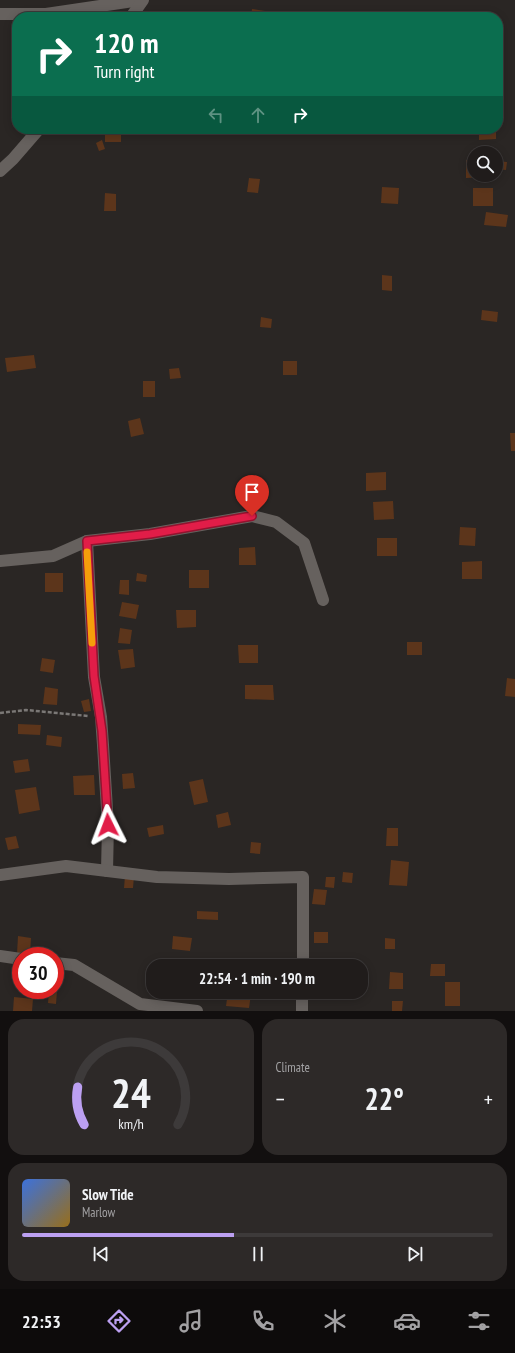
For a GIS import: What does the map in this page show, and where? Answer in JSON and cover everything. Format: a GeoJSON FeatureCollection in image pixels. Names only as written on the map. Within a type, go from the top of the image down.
{"type":"FeatureCollection","features":[{"type":"Feature","properties":{"kind":"street"},"geometry":{"type":"LineString","coordinates":[[60,12],[142,0]]}},
{"type":"Feature","properties":{"kind":"street"},"geometry":{"type":"LineString","coordinates":[[134,12],[142,0]]}},
{"type":"Feature","properties":{"kind":"street"},"geometry":{"type":"LineString","coordinates":[[0,14],[12,14]]}},
{"type":"Feature","properties":{"kind":"street"},"geometry":{"type":"LineString","coordinates":[[0,171],[13,159],[35,134]]}},
{"type":"Feature","properties":{"kind":"street"},"geometry":{"type":"LineString","coordinates":[[0,562],[53,556],[87,541],[150,534],[252,516],[276,522],[304,543],[323,600]]}},
{"type":"Feature","properties":{"kind":"street"},"geometry":{"type":"LineString","coordinates":[[87,541],[94,676],[101,717],[108,825],[107,871]]}},
{"type":"Feature","properties":{"kind":"street"},"geometry":{"type":"LineString","coordinates":[[0,876],[66,866],[157,877],[229,879],[303,876],[303,959]]}},
{"type":"Feature","properties":{"kind":"street"},"geometry":{"type":"LineString","coordinates":[[0,956],[12,958]]}},
{"type":"Feature","properties":{"kind":"street"},"geometry":{"type":"LineString","coordinates":[[64,964],[74,965],[140,1004],[197,1011]]}},
{"type":"Feature","properties":{"kind":"street"},"geometry":{"type":"LineString","coordinates":[[302,999],[302,1011]]}},
{"type":"Feature","properties":{"kind":"path"},"geometry":{"type":"LineString","coordinates":[[0,713],[26,710],[101,717]]}},
{"type":"Feature","properties":{"kind":"building"},"geometry":{"type":"Polygon","coordinates":[[[252,9],[265,11],[265,12],[252,12],[252,9]]]}},
{"type":"Feature","properties":{"kind":"building"},"geometry":{"type":"Polygon","coordinates":[[[105,134],[121,134],[121,142],[105,142],[105,134]]]}},
{"type":"Feature","properties":{"kind":"building"},"geometry":{"type":"Polygon","coordinates":[[[479,134],[496,134],[496,139],[479,140],[479,134]]]}},
{"type":"Feature","properties":{"kind":"building"},"geometry":{"type":"Polygon","coordinates":[[[102,140],[105,149],[99,151],[96,143],[102,140]]]}},
{"type":"Feature","properties":{"kind":"building"},"geometry":{"type":"Polygon","coordinates":[[[466,160],[467,160],[467,178],[466,160]]]}},
{"type":"Feature","properties":{"kind":"building"},"geometry":{"type":"Polygon","coordinates":[[[503,162],[507,162],[506,170],[503,170],[503,162]]]}},
{"type":"Feature","properties":{"kind":"building"},"geometry":{"type":"Polygon","coordinates":[[[249,178],[260,179],[258,193],[247,192],[249,178]]]}},
{"type":"Feature","properties":{"kind":"building"},"geometry":{"type":"Polygon","coordinates":[[[382,187],[399,188],[398,204],[381,203],[382,187]]]}},
{"type":"Feature","properties":{"kind":"building"},"geometry":{"type":"Polygon","coordinates":[[[473,188],[493,188],[493,206],[473,206],[473,188]]]}},
{"type":"Feature","properties":{"kind":"building"},"geometry":{"type":"Polygon","coordinates":[[[105,193],[116,194],[116,211],[104,211],[105,193]]]}},
{"type":"Feature","properties":{"kind":"building"},"geometry":{"type":"Polygon","coordinates":[[[486,212],[508,215],[506,227],[484,225],[486,212]]]}},
{"type":"Feature","properties":{"kind":"building"},"geometry":{"type":"Polygon","coordinates":[[[382,275],[392,276],[392,291],[382,290],[382,275]]]}},
{"type":"Feature","properties":{"kind":"building"},"geometry":{"type":"Polygon","coordinates":[[[482,310],[498,312],[497,322],[481,320],[482,310]]]}},
{"type":"Feature","properties":{"kind":"building"},"geometry":{"type":"Polygon","coordinates":[[[261,317],[272,319],[271,328],[260,327],[261,317]]]}},
{"type":"Feature","properties":{"kind":"building"},"geometry":{"type":"Polygon","coordinates":[[[34,355],[36,368],[7,372],[5,358],[34,355]]]}},
{"type":"Feature","properties":{"kind":"building"},"geometry":{"type":"Polygon","coordinates":[[[283,361],[297,361],[297,375],[283,375],[283,361]]]}},
{"type":"Feature","properties":{"kind":"building"},"geometry":{"type":"Polygon","coordinates":[[[179,368],[181,378],[170,379],[169,369],[179,368]]]}},
{"type":"Feature","properties":{"kind":"building"},"geometry":{"type":"Polygon","coordinates":[[[143,381],[155,381],[155,397],[143,397],[143,381]]]}},
{"type":"Feature","properties":{"kind":"building"},"geometry":{"type":"Polygon","coordinates":[[[140,418],[144,434],[131,437],[128,421],[140,418]]]}},
{"type":"Feature","properties":{"kind":"building"},"geometry":{"type":"Polygon","coordinates":[[[510,433],[515,433],[515,451],[511,451],[510,433]]]}},
{"type":"Feature","properties":{"kind":"building"},"geometry":{"type":"Polygon","coordinates":[[[386,472],[386,490],[366,491],[366,473],[386,472]]]}},
{"type":"Feature","properties":{"kind":"building"},"geometry":{"type":"Polygon","coordinates":[[[393,501],[394,519],[374,520],[373,502],[393,501]]]}},
{"type":"Feature","properties":{"kind":"building"},"geometry":{"type":"Polygon","coordinates":[[[460,527],[476,528],[475,546],[459,545],[460,527]]]}},
{"type":"Feature","properties":{"kind":"building"},"geometry":{"type":"Polygon","coordinates":[[[377,538],[397,538],[397,556],[377,556],[377,538]]]}},
{"type":"Feature","properties":{"kind":"building"},"geometry":{"type":"Polygon","coordinates":[[[255,547],[256,565],[239,565],[239,548],[255,547]]]}},
{"type":"Feature","properties":{"kind":"building"},"geometry":{"type":"Polygon","coordinates":[[[482,561],[482,579],[462,579],[462,562],[482,561]]]}},
{"type":"Feature","properties":{"kind":"building"},"geometry":{"type":"Polygon","coordinates":[[[189,570],[209,570],[209,588],[189,588],[189,570]]]}},
{"type":"Feature","properties":{"kind":"building"},"geometry":{"type":"Polygon","coordinates":[[[45,573],[63,573],[63,592],[45,592],[45,573]]]}},
{"type":"Feature","properties":{"kind":"building"},"geometry":{"type":"Polygon","coordinates":[[[137,573],[147,575],[146,582],[136,581],[137,573]]]}},
{"type":"Feature","properties":{"kind":"building"},"geometry":{"type":"Polygon","coordinates":[[[120,580],[129,580],[129,595],[119,594],[120,580]]]}},
{"type":"Feature","properties":{"kind":"building"},"geometry":{"type":"Polygon","coordinates":[[[122,602],[139,605],[136,619],[119,616],[122,602]]]}},
{"type":"Feature","properties":{"kind":"building"},"geometry":{"type":"Polygon","coordinates":[[[176,610],[196,610],[196,627],[177,628],[176,610]]]}},
{"type":"Feature","properties":{"kind":"building"},"geometry":{"type":"Polygon","coordinates":[[[120,628],[132,630],[130,644],[118,643],[120,628]]]}},
{"type":"Feature","properties":{"kind":"building"},"geometry":{"type":"Polygon","coordinates":[[[407,642],[422,642],[422,655],[407,655],[407,642]]]}},
{"type":"Feature","properties":{"kind":"building"},"geometry":{"type":"Polygon","coordinates":[[[238,645],[258,645],[258,663],[239,663],[238,645]]]}},
{"type":"Feature","properties":{"kind":"building"},"geometry":{"type":"Polygon","coordinates":[[[133,649],[135,667],[121,669],[118,650],[133,649]]]}},
{"type":"Feature","properties":{"kind":"building"},"geometry":{"type":"Polygon","coordinates":[[[42,658],[55,660],[53,673],[40,671],[42,658]]]}},
{"type":"Feature","properties":{"kind":"building"},"geometry":{"type":"Polygon","coordinates":[[[507,678],[515,679],[515,697],[505,696],[507,678]]]}},
{"type":"Feature","properties":{"kind":"building"},"geometry":{"type":"Polygon","coordinates":[[[245,685],[273,685],[274,700],[245,699],[245,685]]]}},
{"type":"Feature","properties":{"kind":"building"},"geometry":{"type":"Polygon","coordinates":[[[45,687],[58,689],[57,705],[43,704],[45,687]]]}},
{"type":"Feature","properties":{"kind":"building"},"geometry":{"type":"Polygon","coordinates":[[[89,699],[91,711],[84,712],[81,701],[89,699]]]}},
{"type":"Feature","properties":{"kind":"building"},"geometry":{"type":"Polygon","coordinates":[[[18,724],[41,725],[40,735],[18,734],[18,724]]]}},
{"type":"Feature","properties":{"kind":"building"},"geometry":{"type":"Polygon","coordinates":[[[47,735],[62,737],[61,747],[46,745],[47,735]]]}},
{"type":"Feature","properties":{"kind":"building"},"geometry":{"type":"Polygon","coordinates":[[[28,759],[30,771],[15,773],[13,761],[28,759]]]}},
{"type":"Feature","properties":{"kind":"building"},"geometry":{"type":"Polygon","coordinates":[[[133,773],[135,788],[123,789],[122,774],[133,773]]]}},
{"type":"Feature","properties":{"kind":"building"},"geometry":{"type":"Polygon","coordinates":[[[94,775],[95,795],[74,795],[73,776],[94,775]]]}},
{"type":"Feature","properties":{"kind":"building"},"geometry":{"type":"Polygon","coordinates":[[[203,779],[208,802],[194,805],[189,782],[203,779]]]}},
{"type":"Feature","properties":{"kind":"building"},"geometry":{"type":"Polygon","coordinates":[[[36,787],[40,810],[19,814],[15,790],[36,787]]]}},
{"type":"Feature","properties":{"kind":"building"},"geometry":{"type":"Polygon","coordinates":[[[228,812],[231,825],[218,828],[216,815],[228,812]]]}},
{"type":"Feature","properties":{"kind":"building"},"geometry":{"type":"Polygon","coordinates":[[[163,825],[164,834],[149,837],[147,828],[163,825]]]}},
{"type":"Feature","properties":{"kind":"building"},"geometry":{"type":"Polygon","coordinates":[[[387,828],[398,828],[398,846],[386,846],[387,828]]]}},
{"type":"Feature","properties":{"kind":"building"},"geometry":{"type":"Polygon","coordinates":[[[16,836],[19,848],[8,850],[5,838],[16,836]]]}},
{"type":"Feature","properties":{"kind":"building"},"geometry":{"type":"Polygon","coordinates":[[[251,842],[261,843],[260,854],[250,853],[251,842]]]}},
{"type":"Feature","properties":{"kind":"building"},"geometry":{"type":"Polygon","coordinates":[[[391,860],[409,862],[407,886],[389,885],[391,860]]]}},
{"type":"Feature","properties":{"kind":"building"},"geometry":{"type":"Polygon","coordinates":[[[343,872],[353,873],[352,883],[342,882],[343,872]]]}},
{"type":"Feature","properties":{"kind":"building"},"geometry":{"type":"Polygon","coordinates":[[[125,876],[134,876],[133,888],[124,888],[125,876]]]}},
{"type":"Feature","properties":{"kind":"building"},"geometry":{"type":"Polygon","coordinates":[[[326,877],[335,877],[334,888],[325,887],[326,877]]]}},
{"type":"Feature","properties":{"kind":"building"},"geometry":{"type":"Polygon","coordinates":[[[314,889],[327,890],[325,905],[312,904],[314,889]]]}},
{"type":"Feature","properties":{"kind":"building"},"geometry":{"type":"Polygon","coordinates":[[[197,911],[218,912],[218,920],[197,919],[197,911]]]}},
{"type":"Feature","properties":{"kind":"building"},"geometry":{"type":"Polygon","coordinates":[[[314,932],[328,932],[328,943],[314,943],[314,932]]]}},
{"type":"Feature","properties":{"kind":"building"},"geometry":{"type":"Polygon","coordinates":[[[18,936],[31,938],[30,947],[17,947],[18,936]]]}},
{"type":"Feature","properties":{"kind":"building"},"geometry":{"type":"Polygon","coordinates":[[[173,936],[192,938],[190,951],[172,949],[173,936]]]}},
{"type":"Feature","properties":{"kind":"building"},"geometry":{"type":"Polygon","coordinates":[[[385,938],[395,939],[395,949],[385,949],[385,938]]]}},
{"type":"Feature","properties":{"kind":"building"},"geometry":{"type":"Polygon","coordinates":[[[431,964],[445,964],[445,976],[430,976],[431,964]]]}},
{"type":"Feature","properties":{"kind":"building"},"geometry":{"type":"Polygon","coordinates":[[[390,972],[403,973],[403,989],[389,989],[390,972]]]}},
{"type":"Feature","properties":{"kind":"building"},"geometry":{"type":"Polygon","coordinates":[[[445,982],[460,982],[460,1006],[445,1006],[445,982]]]}},
{"type":"Feature","properties":{"kind":"building"},"geometry":{"type":"Polygon","coordinates":[[[14,999],[33,999],[32,1011],[13,1011],[14,999]]]}},
{"type":"Feature","properties":{"kind":"building"},"geometry":{"type":"Polygon","coordinates":[[[48,999],[56,999],[56,1004],[48,1003],[48,999]]]}},
{"type":"Feature","properties":{"kind":"building"},"geometry":{"type":"Polygon","coordinates":[[[227,999],[250,999],[249,1008],[226,1006],[227,999]]]}},
{"type":"Feature","properties":{"kind":"building"},"geometry":{"type":"Polygon","coordinates":[[[392,1001],[403,1001],[402,1011],[392,1011],[392,1001]]]}},
{"type":"Feature","properties":{"kind":"slow traffic"},"geometry":{"type":"LineString","coordinates":[[87,552],[92,643]]}},
{"type":"Feature","properties":{"kind":"route"},"geometry":{"type":"LineString","coordinates":[[108,825],[101,717],[94,676],[87,541],[150,534],[252,516]]}}]}
